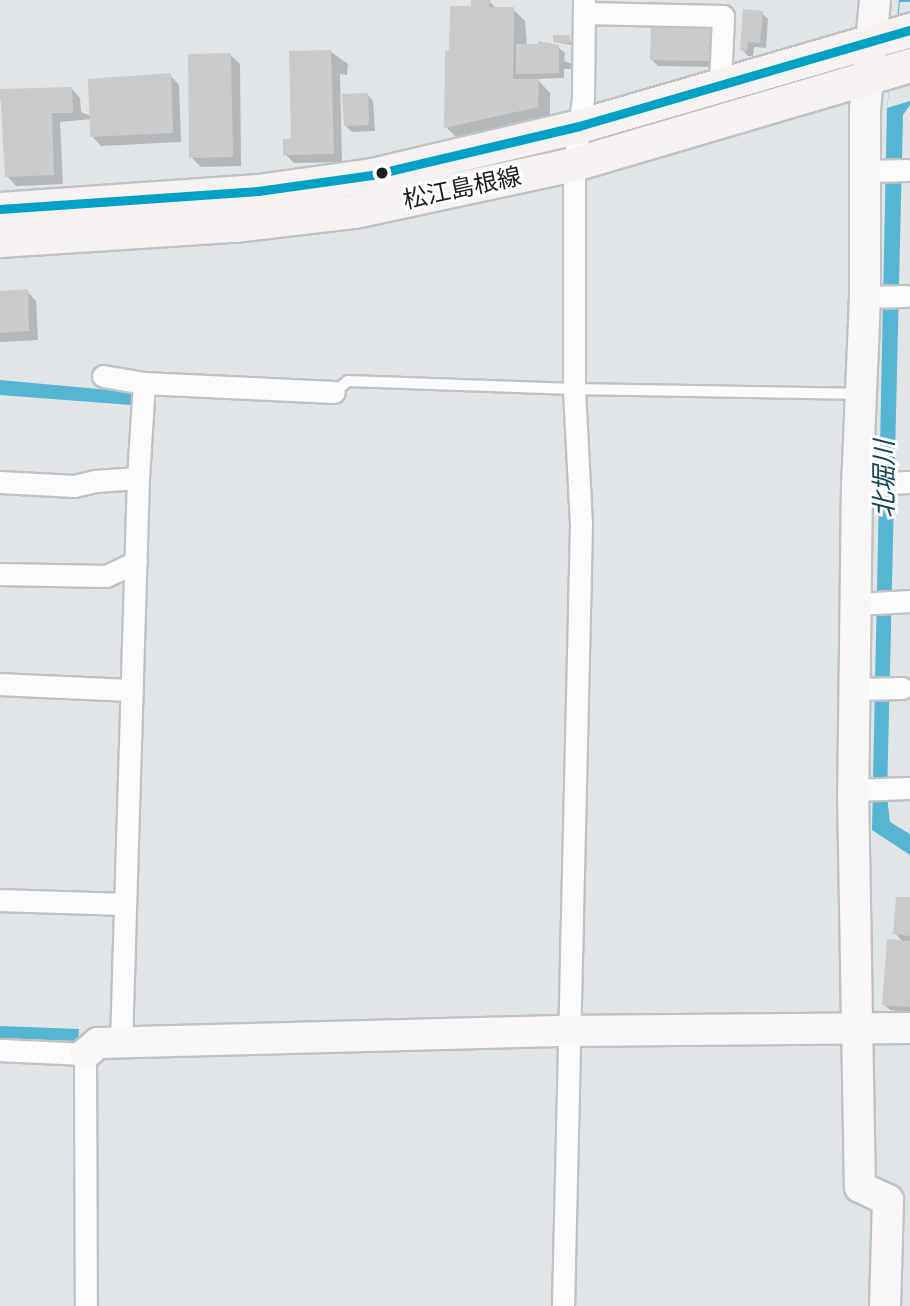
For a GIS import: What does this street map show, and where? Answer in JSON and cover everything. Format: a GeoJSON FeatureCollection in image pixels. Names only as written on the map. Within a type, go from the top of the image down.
{"type":"FeatureCollection","features":[{"type":"Feature","properties":{"kind":"main road","name":"松江島根線"},"geometry":{"type":"LineString","coordinates":[[0,209],[258,191],[346,179],[486,150],[579,126],[890,36]]}},
{"type":"Feature","properties":{"kind":"main road","name":"松江島根線"},"geometry":{"type":"LineString","coordinates":[[0,240],[234,225],[354,211],[574,164],[889,72]]}},
{"type":"Feature","properties":{"kind":"street"},"geometry":{"type":"LineString","coordinates":[[875,0],[890,36],[889,72],[865,110],[874,171],[872,296],[863,394],[865,484],[884,602],[865,688],[858,1027],[860,1187],[888,1200],[886,1306]]}},
{"type":"Feature","properties":{"kind":"street"},"geometry":{"type":"LineString","coordinates":[[563,1306],[582,524],[575,389],[574,164],[583,98],[584,7],[723,16],[720,85]]}},
{"type":"Feature","properties":{"kind":"street"},"geometry":{"type":"LineString","coordinates":[[874,171],[907,170]]}},
{"type":"Feature","properties":{"kind":"street"},"geometry":{"type":"LineString","coordinates":[[872,296],[906,296]]}},
{"type":"Feature","properties":{"kind":"street"},"geometry":{"type":"LineString","coordinates":[[103,376],[144,383],[334,392]]}},
{"type":"Feature","properties":{"kind":"street"},"geometry":{"type":"LineString","coordinates":[[121,1043],[138,478],[144,383]]}},
{"type":"Feature","properties":{"kind":"street"},"geometry":{"type":"LineString","coordinates":[[0,482],[74,486],[95,481],[138,478]]}},
{"type":"Feature","properties":{"kind":"street"},"geometry":{"type":"LineString","coordinates":[[865,484],[903,482]]}},
{"type":"Feature","properties":{"kind":"street"},"geometry":{"type":"LineString","coordinates":[[0,574],[106,576],[136,562]]}},
{"type":"Feature","properties":{"kind":"street"},"geometry":{"type":"LineString","coordinates":[[0,684],[131,690]]}},
{"type":"Feature","properties":{"kind":"street"},"geometry":{"type":"LineString","coordinates":[[865,688],[902,688]]}},
{"type":"Feature","properties":{"kind":"street"},"geometry":{"type":"LineString","coordinates":[[861,789],[903,787]]}},
{"type":"Feature","properties":{"kind":"street"},"geometry":{"type":"LineString","coordinates":[[0,900],[124,904]]}},
{"type":"Feature","properties":{"kind":"street"},"geometry":{"type":"LineString","coordinates":[[0,1050],[85,1054],[98,1043],[568,1031],[910,1028]]}},
{"type":"Feature","properties":{"kind":"street"},"geometry":{"type":"LineString","coordinates":[[85,1054],[86,1306]]}},
{"type":"Feature","properties":{"kind":"lane"},"geometry":{"type":"LineString","coordinates":[[334,392],[348,382],[863,394]]}},
{"type":"Feature","properties":{"kind":"water","name":"北堀川"},"geometry":{"type":"Polygon","coordinates":[[[899,0],[910,0],[910,105],[903,115],[887,797],[890,822],[910,834],[910,855],[872,830],[887,108],[899,0]]]}},
{"type":"Feature","properties":{"kind":"water"},"geometry":{"type":"Polygon","coordinates":[[[0,380],[131,392],[131,405],[0,395],[0,380]]]}},
{"type":"Feature","properties":{"kind":"water"},"geometry":{"type":"Polygon","coordinates":[[[0,1026],[79,1029],[78,1041],[0,1038],[0,1026]]]}},
{"type":"Feature","properties":{"kind":"pier"},"geometry":{"type":"Polygon","coordinates":[[[900,2],[910,2],[910,101],[887,108],[900,2]]]}},
{"type":"Feature","properties":{"kind":"building"},"geometry":{"type":"Polygon","coordinates":[[[471,0],[490,0],[489,7],[514,7],[513,79],[539,79],[538,107],[444,128],[445,51],[449,50],[450,6],[471,6],[471,0]]]}},
{"type":"Feature","properties":{"kind":"building"},"geometry":{"type":"Polygon","coordinates":[[[743,9],[763,11],[760,43],[748,42],[747,51],[740,50],[743,9]]]}},
{"type":"Feature","properties":{"kind":"building"},"geometry":{"type":"Polygon","coordinates":[[[651,26],[712,27],[711,61],[650,60],[651,26]]]}},
{"type":"Feature","properties":{"kind":"building"},"geometry":{"type":"Polygon","coordinates":[[[553,35],[570,35],[570,43],[553,42],[553,35]]]}},
{"type":"Feature","properties":{"kind":"building"},"geometry":{"type":"Polygon","coordinates":[[[538,41],[559,45],[559,73],[516,74],[516,44],[538,44],[538,41]]]}},
{"type":"Feature","properties":{"kind":"building"},"geometry":{"type":"Polygon","coordinates":[[[331,50],[334,154],[283,155],[283,139],[291,139],[289,51],[331,50]]]}},
{"type":"Feature","properties":{"kind":"building"},"geometry":{"type":"Polygon","coordinates":[[[231,53],[233,157],[189,158],[188,54],[231,53]]]}},
{"type":"Feature","properties":{"kind":"building"},"geometry":{"type":"Polygon","coordinates":[[[171,73],[173,133],[90,137],[88,79],[171,73]]]}},
{"type":"Feature","properties":{"kind":"building"},"geometry":{"type":"Polygon","coordinates":[[[72,87],[73,113],[52,113],[54,175],[5,177],[0,89],[72,87]]]}},
{"type":"Feature","properties":{"kind":"building"},"geometry":{"type":"Polygon","coordinates":[[[368,93],[369,125],[344,126],[342,94],[368,93]]]}},
{"type":"Feature","properties":{"kind":"building"},"geometry":{"type":"Polygon","coordinates":[[[28,289],[29,331],[0,333],[0,291],[28,289]]]}},
{"type":"Feature","properties":{"kind":"building"},"geometry":{"type":"Polygon","coordinates":[[[896,897],[910,897],[910,936],[893,934],[896,897]]]}},
{"type":"Feature","properties":{"kind":"building"},"geometry":{"type":"Polygon","coordinates":[[[887,939],[910,941],[910,1007],[882,1005],[887,939]]]}},
{"type":"Feature","properties":{"kind":"transit line"},"geometry":{"type":"LineString","coordinates":[[0,209],[258,191],[372,175],[579,126],[910,30]]}}]}
